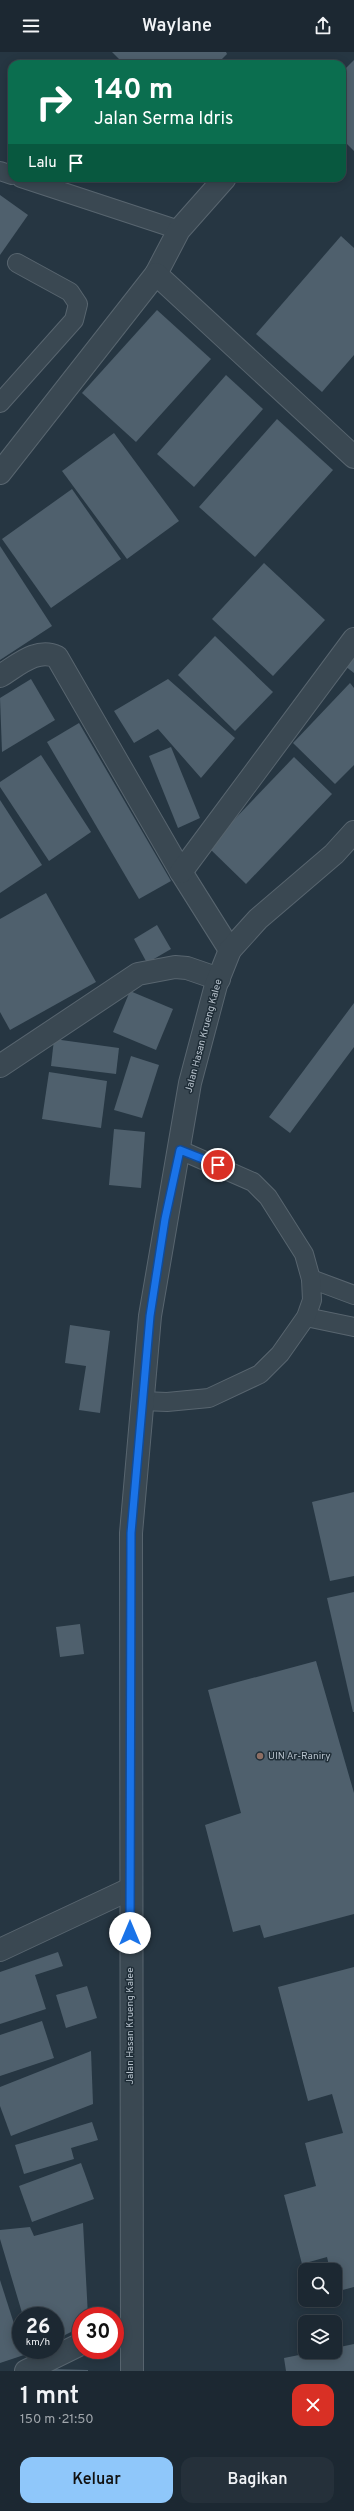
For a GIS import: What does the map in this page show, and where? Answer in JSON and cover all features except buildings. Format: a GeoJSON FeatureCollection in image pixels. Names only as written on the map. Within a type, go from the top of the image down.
{"type":"FeatureCollection","features":[{"type":"Feature","properties":{"kind":"street"},"geometry":{"type":"LineString","coordinates":[[0,473],[156,274],[179,230],[221,182]]}},
{"type":"Feature","properties":{"kind":"street"},"geometry":{"type":"LineString","coordinates":[[156,274],[354,457]]}},
{"type":"Feature","properties":{"kind":"street"},"geometry":{"type":"LineString","coordinates":[[181,872],[354,639]]}},
{"type":"Feature","properties":{"kind":"street"},"geometry":{"type":"LineString","coordinates":[[0,676],[40,653],[48,653],[57,657],[181,872],[230,950]]}},
{"type":"Feature","properties":{"kind":"street","name":"Jalan Hasan Krueng Kalee"},"geometry":{"type":"LineString","coordinates":[[123,2307],[130,1889],[131,1533],[142,1401],[154,1294],[165,1219],[180,1150],[190,1083],[219,979],[230,950],[258,919],[334,854],[354,832]]}},
{"type":"Feature","properties":{"kind":"street"},"geometry":{"type":"LineString","coordinates":[[0,1066],[138,974],[175,967],[187,968],[219,979]]}},
{"type":"Feature","properties":{"kind":"street"},"geometry":{"type":"LineString","coordinates":[[0,1950],[130,1889]]}},
{"type":"Feature","properties":{"kind":"street","name":"Jalan Hasan Krueng Kalee"},"geometry":{"type":"LineString","coordinates":[[124,2329],[132,2371]]}},
{"type":"Feature","properties":{"kind":"street"},"geometry":{"type":"LineString","coordinates":[[26,2371],[72,2348]]}},
{"type":"Feature","properties":{"kind":"lane"},"geometry":{"type":"LineString","coordinates":[[33,182],[179,230]]}},
{"type":"Feature","properties":{"kind":"lane"},"geometry":{"type":"LineString","coordinates":[[0,403],[74,320],[78,304],[70,292],[17,263]]}},
{"type":"Feature","properties":{"kind":"lane"},"geometry":{"type":"LineString","coordinates":[[142,1401],[167,1402],[209,1398],[260,1374],[280,1354],[306,1317],[312,1300],[311,1278],[304,1254],[293,1234],[268,1197],[253,1182],[180,1150]]}},
{"type":"Feature","properties":{"kind":"lane"},"geometry":{"type":"LineString","coordinates":[[311,1278],[354,1295]]}},
{"type":"Feature","properties":{"kind":"lane"},"geometry":{"type":"LineString","coordinates":[[306,1317],[354,1327]]}},
{"type":"Feature","properties":{"kind":"place","name":"UIN Ar-Raniry"},"geometry":{"type":"Point","coordinates":[260,1756]}},
{"type":"Feature","properties":{"kind":"route"},"geometry":{"type":"LineString","coordinates":[[130,1933],[131,1533],[150,1316],[165,1219],[180,1150],[218,1165]]}}]}
